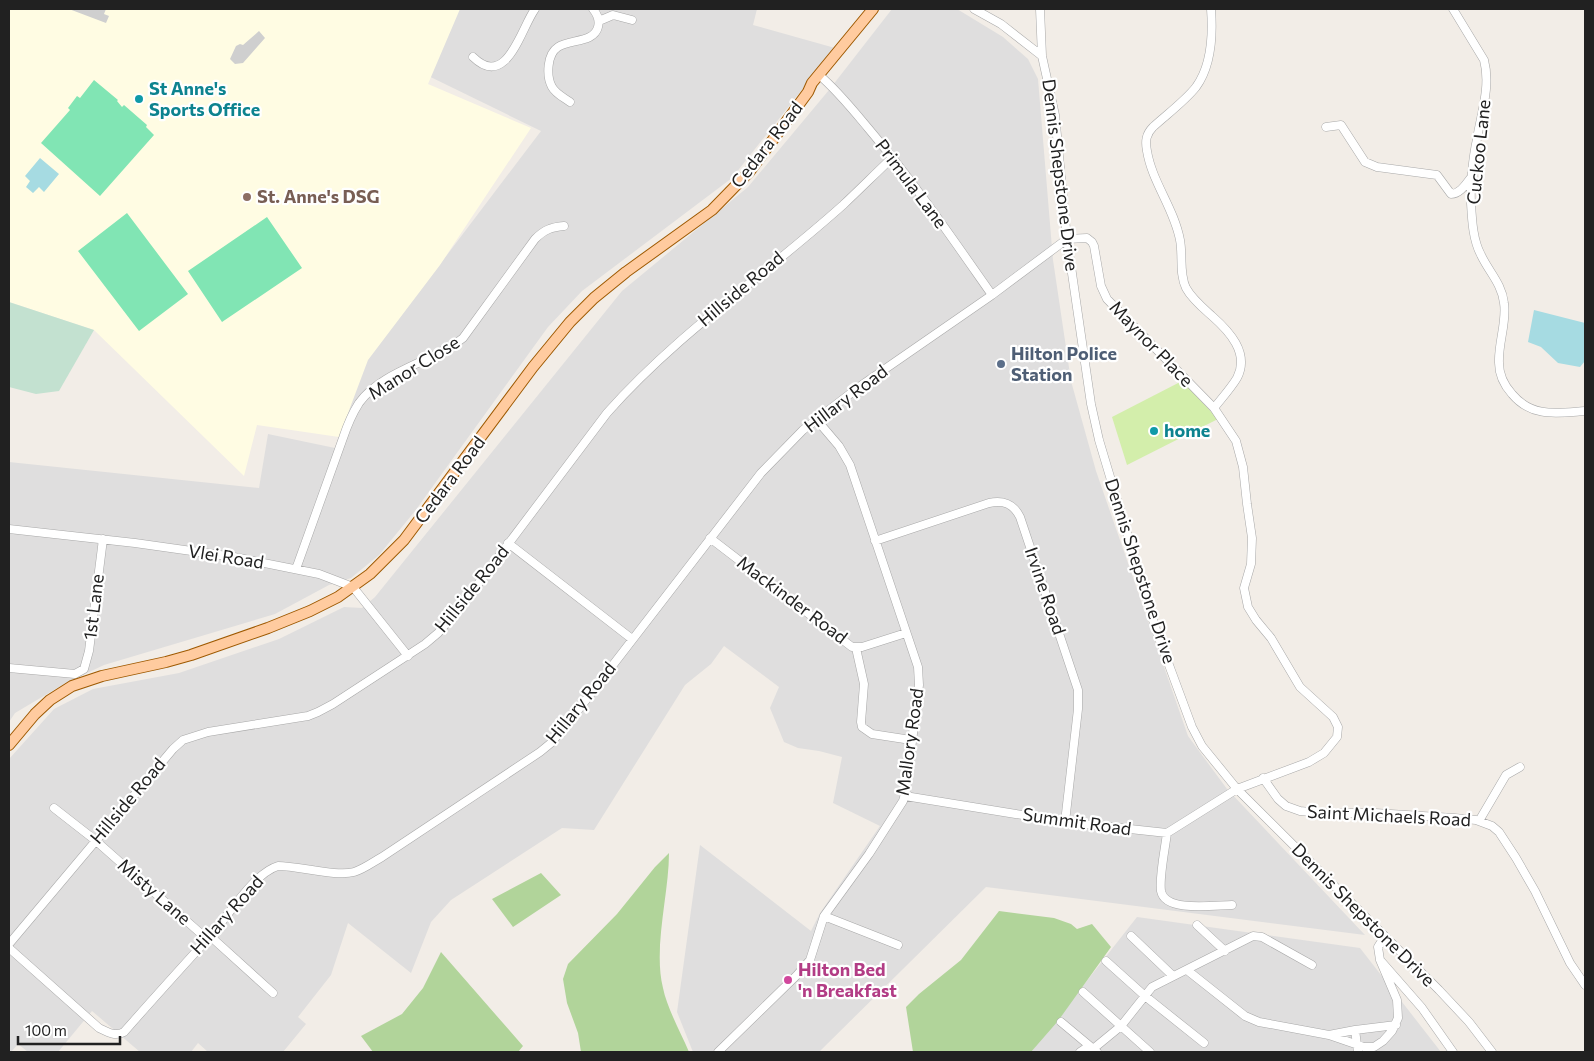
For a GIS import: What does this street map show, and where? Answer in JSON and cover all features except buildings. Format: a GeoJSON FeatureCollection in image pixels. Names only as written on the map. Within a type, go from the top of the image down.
{"type":"FeatureCollection","features":[{"type":"Feature","properties":{"kind":"main road","name":"Cedara Road"},"geometry":{"type":"LineString","coordinates":[[821,76],[873,9]]}},
{"type":"Feature","properties":{"kind":"main road","name":"Cedara Road"},"geometry":{"type":"LineString","coordinates":[[9,745],[35,714],[50,700],[72,686],[102,676],[191,655],[259,631],[310,611],[338,597],[378,567],[404,540],[533,367],[570,322],[594,298],[626,272],[712,210],[750,171],[808,92],[812,83],[821,76],[880,9]]}},
{"type":"Feature","properties":{"kind":"street"},"geometry":{"type":"LineString","coordinates":[[473,57],[486,67],[502,62],[510,55],[535,9]]}},
{"type":"Feature","properties":{"kind":"street"},"geometry":{"type":"LineString","coordinates":[[570,102],[557,94],[551,86],[548,75],[549,62],[553,52],[558,47],[591,37],[597,33],[599,21],[593,9]]}},
{"type":"Feature","properties":{"kind":"street","name":"Dennis Shepstone Drive"},"geometry":{"type":"LineString","coordinates":[[974,9],[1001,24],[1042,56],[1055,115],[1067,239],[1091,404],[1099,440],[1156,630],[1192,727],[1202,746],[1237,789],[1463,1015],[1492,1052]]}},
{"type":"Feature","properties":{"kind":"street"},"geometry":{"type":"LineString","coordinates":[[1040,9],[1042,56]]}},
{"type":"Feature","properties":{"kind":"street"},"geometry":{"type":"LineString","coordinates":[[1211,9],[1211,46],[1206,67],[1196,87],[1148,132],[1146,143],[1151,167],[1173,216],[1180,240],[1187,289],[1200,305],[1228,330],[1234,338],[1241,360],[1237,377],[1214,408],[1236,442],[1243,467],[1253,553],[1244,588],[1248,607],[1286,661],[1295,680],[1306,694],[1333,717],[1339,732],[1334,744],[1309,762],[1237,789],[1167,834],[1161,882],[1161,891],[1166,900],[1176,905],[1232,905]]}},
{"type":"Feature","properties":{"kind":"street","name":"Cuckoo Lane"},"geometry":{"type":"LineString","coordinates":[[1453,9],[1487,68],[1487,81],[1476,142],[1471,201],[1476,243],[1483,260],[1503,293],[1505,304],[1499,364],[1505,386],[1519,402],[1532,410],[1555,414],[1585,411]]}},
{"type":"Feature","properties":{"kind":"street"},"geometry":{"type":"LineString","coordinates":[[599,21],[613,15],[632,20]]}},
{"type":"Feature","properties":{"kind":"street","name":"Primula Lane"},"geometry":{"type":"LineString","coordinates":[[821,76],[893,157],[992,295]]}},
{"type":"Feature","properties":{"kind":"street"},"geometry":{"type":"LineString","coordinates":[[1326,127],[1341,125],[1365,162],[1377,166],[1437,175],[1451,194],[1460,191],[1473,175]]}},
{"type":"Feature","properties":{"kind":"street","name":"Hillside Road"},"geometry":{"type":"LineString","coordinates":[[9,944],[95,840],[173,749],[183,740],[208,732],[308,716],[333,704],[408,656],[432,638],[450,620],[607,414],[647,370],[697,325],[843,205],[893,157]]}},
{"type":"Feature","properties":{"kind":"street","name":"Manor Close"},"geometry":{"type":"LineString","coordinates":[[296,569],[351,417],[361,402],[379,385],[406,369],[454,346],[463,338],[535,238],[544,230],[564,226]]}},
{"type":"Feature","properties":{"kind":"street","name":"Maynor Place"},"geometry":{"type":"LineString","coordinates":[[1067,239],[1084,238],[1092,242],[1097,256],[1101,286],[1107,299],[1214,408]]}},
{"type":"Feature","properties":{"kind":"street","name":"Hillary Road"},"geometry":{"type":"LineString","coordinates":[[9,948],[92,1022],[108,1033],[124,1032],[269,869],[278,866],[352,873],[382,857],[533,757],[560,733],[761,473],[803,430],[859,387],[992,295],[1067,239]]}},
{"type":"Feature","properties":{"kind":"street","name":"Mallory Road"},"geometry":{"type":"LineString","coordinates":[[718,1052],[806,965],[814,951],[824,916],[869,854],[905,796],[919,685],[918,667],[845,456],[816,419]]}},
{"type":"Feature","properties":{"kind":"street","name":"Irvine Road"},"geometry":{"type":"LineString","coordinates":[[875,541],[989,503],[1002,502],[1016,509],[1024,526],[1078,690],[1078,709],[1065,822]]}},
{"type":"Feature","properties":{"kind":"street","name":"Vlei Road"},"geometry":{"type":"LineString","coordinates":[[9,529],[103,539],[234,557],[319,574],[352,587],[408,656]]}},
{"type":"Feature","properties":{"kind":"street","name":"Mackinder Road"},"geometry":{"type":"LineString","coordinates":[[710,538],[840,638],[856,648],[869,646],[906,633]]}},
{"type":"Feature","properties":{"kind":"street","name":"1st Lane"},"geometry":{"type":"LineString","coordinates":[[9,668],[70,674],[84,669],[88,657],[103,539]]}},
{"type":"Feature","properties":{"kind":"street"},"geometry":{"type":"LineString","coordinates":[[508,543],[632,640]]}},
{"type":"Feature","properties":{"kind":"street"},"geometry":{"type":"LineString","coordinates":[[856,648],[864,684],[862,727],[872,734],[911,740]]}},
{"type":"Feature","properties":{"kind":"street"},"geometry":{"type":"LineString","coordinates":[[1479,821],[1506,775],[1520,766]]}},
{"type":"Feature","properties":{"kind":"street","name":"Saint Michaels Road"},"geometry":{"type":"LineString","coordinates":[[1264,778],[1278,799],[1286,806],[1300,811],[1375,813],[1479,821],[1492,826],[1500,832],[1535,891],[1570,963],[1585,985]]}},
{"type":"Feature","properties":{"kind":"street","name":"Summit Road"},"geometry":{"type":"LineString","coordinates":[[905,796],[1065,822],[1167,834]]}},
{"type":"Feature","properties":{"kind":"street","name":"Misty Lane"},"geometry":{"type":"LineString","coordinates":[[54,808],[95,840],[273,993]]}},
{"type":"Feature","properties":{"kind":"street"},"geometry":{"type":"LineString","coordinates":[[824,916],[898,946]]}},
{"type":"Feature","properties":{"kind":"street"},"geometry":{"type":"LineString","coordinates":[[1197,925],[1225,951]]}},
{"type":"Feature","properties":{"kind":"street"},"geometry":{"type":"LineString","coordinates":[[1131,936],[1174,976]]}},
{"type":"Feature","properties":{"kind":"street"},"geometry":{"type":"LineString","coordinates":[[1080,1052],[1093,1049],[1121,1026],[1152,987],[1253,936],[1257,936],[1312,966]]}},
{"type":"Feature","properties":{"kind":"street"},"geometry":{"type":"LineString","coordinates":[[1187,970],[1244,1016],[1259,1022],[1329,1035],[1357,1049],[1374,1046],[1389,1036],[1398,1018],[1398,1006],[1378,951],[1378,947],[1385,936]]}},
{"type":"Feature","properties":{"kind":"street"},"geometry":{"type":"LineString","coordinates":[[1380,960],[1422,1008],[1454,1052]]}},
{"type":"Feature","properties":{"kind":"street"},"geometry":{"type":"LineString","coordinates":[[1106,961],[1145,996],[1204,1043]]}},
{"type":"Feature","properties":{"kind":"street"},"geometry":{"type":"LineString","coordinates":[[1083,992],[1150,1052]]}},
{"type":"Feature","properties":{"kind":"street"},"geometry":{"type":"LineString","coordinates":[[1061,1022],[1093,1049]]}},
{"type":"Feature","properties":{"kind":"street"},"geometry":{"type":"LineString","coordinates":[[1329,1035],[1396,1025]]}},
{"type":"Feature","properties":{"kind":"street"},"geometry":{"type":"LineString","coordinates":[[1354,1030],[1357,1049]]}},
{"type":"Feature","properties":{"kind":"shaded area","name":"St. Anne's DSG"},"geometry":{"type":"Polygon","coordinates":[[[9,9],[460,9],[428,84],[531,128],[440,265],[368,360],[339,437],[257,425],[244,476],[94,330],[9,302],[9,9]]]}},
{"type":"Feature","properties":{"kind":"shaded area"},"geometry":{"type":"Polygon","coordinates":[[[69,9],[106,9],[104,14],[109,16],[106,23],[69,9]]]}},
{"type":"Feature","properties":{"kind":"shaded area"},"geometry":{"type":"Polygon","coordinates":[[[408,9],[757,9],[753,25],[835,48],[732,178],[582,291],[548,327],[415,511],[379,555],[351,578],[329,585],[275,614],[104,665],[64,684],[15,713],[9,722],[9,462],[259,488],[268,434],[335,448],[362,367],[541,131],[369,47],[408,9]]]}},
{"type":"Feature","properties":{"kind":"shaded area"},"geometry":{"type":"Polygon","coordinates":[[[892,9],[957,9],[1003,37],[1028,59],[1038,79],[1053,260],[1071,381],[1096,471],[1188,736],[1227,789],[1365,935],[986,887],[819,1052],[693,1052],[677,1012],[700,845],[811,931],[820,913],[880,826],[833,803],[842,757],[798,748],[784,742],[770,708],[779,687],[724,646],[711,664],[685,685],[594,830],[562,828],[451,900],[431,922],[411,973],[348,923],[331,975],[298,1017],[306,1024],[283,1052],[208,1052],[198,1043],[191,1052],[140,1052],[92,1011],[58,1052],[28,1052],[18,1044],[9,1052],[9,759],[54,709],[93,689],[179,673],[279,639],[344,607],[362,608],[375,597],[622,291],[748,187],[829,90],[892,9]]]}},
{"type":"Feature","properties":{"kind":"shaded area"},"geometry":{"type":"Polygon","coordinates":[[[259,31],[265,38],[243,63],[235,64],[230,59],[236,46],[243,45],[259,31]]]}},
{"type":"Feature","properties":{"kind":"shaded area"},"geometry":{"type":"Polygon","coordinates":[[[1137,917],[1360,948],[1441,1052],[1031,1052],[1137,917]]]}},
{"type":"Feature","properties":{"kind":"green space"},"geometry":{"type":"Polygon","coordinates":[[[94,80],[118,100],[122,107],[124,105],[147,125],[146,127],[154,135],[100,196],[41,143],[70,110],[68,108],[77,96],[80,98],[94,80]]]}},
{"type":"Feature","properties":{"kind":"green space"},"geometry":{"type":"Polygon","coordinates":[[[127,213],[188,294],[139,331],[78,251],[127,213]]]}},
{"type":"Feature","properties":{"kind":"green space"},"geometry":{"type":"Polygon","coordinates":[[[267,217],[302,268],[222,322],[188,271],[267,217]]]}},
{"type":"Feature","properties":{"kind":"green space"},"geometry":{"type":"Polygon","coordinates":[[[9,302],[94,330],[59,391],[36,394],[9,387],[9,302]]]}},
{"type":"Feature","properties":{"kind":"green space"},"geometry":{"type":"Polygon","coordinates":[[[1182,381],[1218,419],[1127,465],[1112,417],[1182,381]]]}},
{"type":"Feature","properties":{"kind":"green space"},"geometry":{"type":"Polygon","coordinates":[[[669,853],[660,972],[668,1004],[689,1052],[581,1052],[578,1033],[567,1003],[563,979],[568,964],[617,914],[655,867],[669,853]]]}},
{"type":"Feature","properties":{"kind":"green space"},"geometry":{"type":"Polygon","coordinates":[[[541,873],[561,895],[513,927],[492,899],[541,873]]]}},
{"type":"Feature","properties":{"kind":"green space"},"geometry":{"type":"Polygon","coordinates":[[[999,911],[1054,918],[1071,924],[1077,929],[1092,924],[1111,947],[1058,1021],[1031,1052],[913,1052],[906,1007],[961,960],[999,911]]]}},
{"type":"Feature","properties":{"kind":"green space"},"geometry":{"type":"Polygon","coordinates":[[[441,952],[523,1046],[518,1052],[373,1052],[361,1036],[402,1014],[423,988],[441,952]]]}},
{"type":"Feature","properties":{"kind":"water"},"geometry":{"type":"Polygon","coordinates":[[[40,158],[59,174],[44,192],[39,187],[33,193],[26,187],[30,181],[25,176],[40,158]]]}},
{"type":"Feature","properties":{"kind":"water"},"geometry":{"type":"Polygon","coordinates":[[[1534,310],[1585,323],[1585,361],[1580,367],[1558,363],[1541,347],[1528,342],[1534,310]]]}},
{"type":"Feature","properties":{"kind":"place","name":"St Anne's Sports Office"},"geometry":{"type":"Point","coordinates":[139,99]}},
{"type":"Feature","properties":{"kind":"place","name":"St. Anne's DSG"},"geometry":{"type":"Point","coordinates":[247,197]}},
{"type":"Feature","properties":{"kind":"place","name":"Hilton Police Station"},"geometry":{"type":"Point","coordinates":[1001,364]}},
{"type":"Feature","properties":{"kind":"place","name":"home"},"geometry":{"type":"Point","coordinates":[1154,431]}},
{"type":"Feature","properties":{"kind":"place","name":"Hilton Bed 'n Breakfast"},"geometry":{"type":"Point","coordinates":[788,980]}}]}
